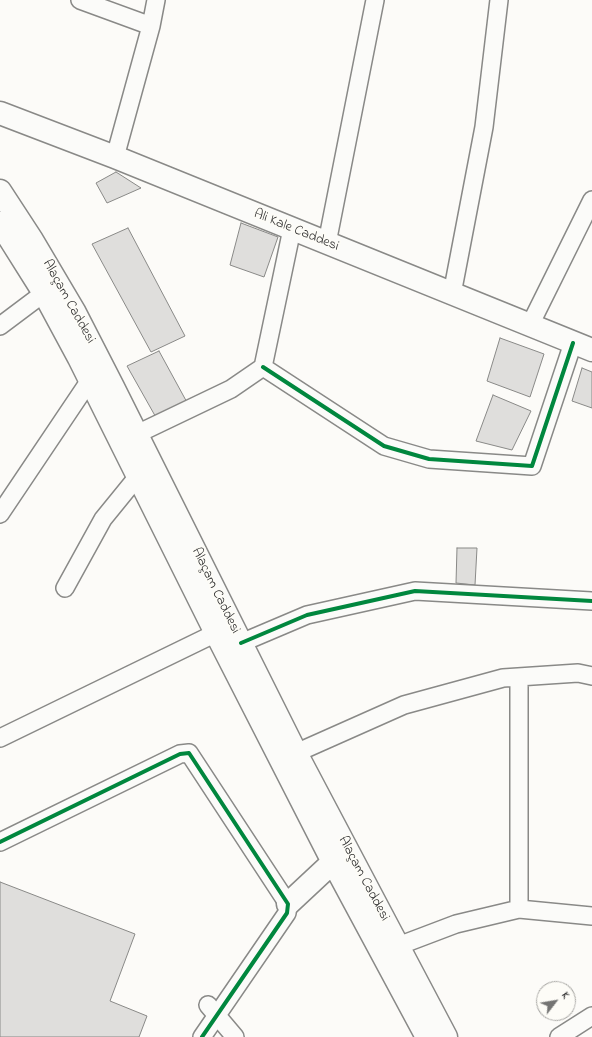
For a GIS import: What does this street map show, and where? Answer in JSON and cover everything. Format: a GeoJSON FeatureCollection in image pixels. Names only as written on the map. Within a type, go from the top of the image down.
{"type":"FeatureCollection","features":[{"type":"Feature","properties":{"kind":"main road","name":"Ali Kale Caddesi"},"geometry":{"type":"LineString","coordinates":[[0,113],[115,157],[583,346]]}},
{"type":"Feature","properties":{"kind":"main road","name":"Alaçam Caddesi"},"geometry":{"type":"LineString","coordinates":[[0,191],[57,281],[98,376],[138,476],[216,633],[341,858],[398,946],[446,1037]]}},
{"type":"Feature","properties":{"kind":"main road","name":"Alaçam Caddesi"},"geometry":{"type":"LineString","coordinates":[[0,223],[44,293],[137,434],[296,753],[341,858],[427,1037]]}},
{"type":"Feature","properties":{"kind":"main road"},"geometry":{"type":"LineString","coordinates":[[226,613],[216,633],[241,643]]}},
{"type":"Feature","properties":{"kind":"main road"},"geometry":{"type":"LineString","coordinates":[[288,904],[341,858]]}},
{"type":"Feature","properties":{"kind":"street"},"geometry":{"type":"LineString","coordinates":[[80,0],[151,26]]}},
{"type":"Feature","properties":{"kind":"street"},"geometry":{"type":"LineString","coordinates":[[115,157],[151,26],[156,0]]}},
{"type":"Feature","properties":{"kind":"street"},"geometry":{"type":"LineString","coordinates":[[327,243],[375,0]]}},
{"type":"Feature","properties":{"kind":"street"},"geometry":{"type":"LineString","coordinates":[[452,294],[484,127],[500,0]]}},
{"type":"Feature","properties":{"kind":"street"},"geometry":{"type":"LineString","coordinates":[[530,325],[592,200]]}},
{"type":"Feature","properties":{"kind":"street"},"geometry":{"type":"LineString","coordinates":[[137,434],[231,389],[263,367],[292,229]]}},
{"type":"Feature","properties":{"kind":"street"},"geometry":{"type":"LineString","coordinates":[[0,326],[44,293]]}},
{"type":"Feature","properties":{"kind":"street"},"geometry":{"type":"LineString","coordinates":[[263,367],[384,446],[429,460],[532,466],[583,346]]}},
{"type":"Feature","properties":{"kind":"street"},"geometry":{"type":"LineString","coordinates":[[0,514],[98,376]]}},
{"type":"Feature","properties":{"kind":"street"},"geometry":{"type":"LineString","coordinates":[[65,588],[103,519],[138,476]]}},
{"type":"Feature","properties":{"kind":"street"},"geometry":{"type":"LineString","coordinates":[[241,643],[307,615],[416,591],[592,601]]}},
{"type":"Feature","properties":{"kind":"street"},"geometry":{"type":"LineString","coordinates":[[0,738],[216,633]]}},
{"type":"Feature","properties":{"kind":"street"},"geometry":{"type":"LineString","coordinates":[[296,753],[404,705],[503,678],[578,673],[592,676]]}},
{"type":"Feature","properties":{"kind":"street"},"geometry":{"type":"LineString","coordinates":[[519,677],[519,909]]}},
{"type":"Feature","properties":{"kind":"street"},"geometry":{"type":"LineString","coordinates":[[0,842],[180,754],[189,753],[288,904],[287,913],[213,1010],[202,1037]]}},
{"type":"Feature","properties":{"kind":"street"},"geometry":{"type":"LineString","coordinates":[[398,946],[456,924],[519,909],[592,916]]}},
{"type":"Feature","properties":{"kind":"street"},"geometry":{"type":"LineString","coordinates":[[213,1010],[235,1037]]}},
{"type":"Feature","properties":{"kind":"street"},"geometry":{"type":"LineString","coordinates":[[559,1037],[592,1016]]}},
{"type":"Feature","properties":{"kind":"building"},"geometry":{"type":"Polygon","coordinates":[[[116,172],[141,188],[107,203],[96,183],[116,172]]]}},
{"type":"Feature","properties":{"kind":"building"},"geometry":{"type":"Polygon","coordinates":[[[241,223],[278,237],[264,277],[230,265],[241,223]]]}},
{"type":"Feature","properties":{"kind":"building"},"geometry":{"type":"Polygon","coordinates":[[[128,228],[185,336],[151,352],[92,244],[128,228]]]}},
{"type":"Feature","properties":{"kind":"building"},"geometry":{"type":"Polygon","coordinates":[[[500,338],[544,354],[530,397],[487,381],[500,338]]]}},
{"type":"Feature","properties":{"kind":"building"},"geometry":{"type":"Polygon","coordinates":[[[159,351],[189,406],[158,421],[127,366],[159,351]]]}},
{"type":"Feature","properties":{"kind":"building"},"geometry":{"type":"Polygon","coordinates":[[[582,368],[592,372],[592,408],[572,401],[582,368]]]}},
{"type":"Feature","properties":{"kind":"building"},"geometry":{"type":"Polygon","coordinates":[[[493,395],[531,411],[512,450],[476,441],[493,395]]]}},
{"type":"Feature","properties":{"kind":"building"},"geometry":{"type":"Polygon","coordinates":[[[457,548],[477,548],[475,585],[456,583],[457,548]]]}},
{"type":"Feature","properties":{"kind":"building"},"geometry":{"type":"Polygon","coordinates":[[[0,882],[135,934],[110,1001],[147,1016],[139,1037],[0,1037],[0,882]]]}},
{"type":"Feature","properties":{"kind":"cycle path"},"geometry":{"type":"LineString","coordinates":[[263,367],[384,446],[429,459],[532,466],[573,343]]}},
{"type":"Feature","properties":{"kind":"cycle path"},"geometry":{"type":"LineString","coordinates":[[241,643],[307,615],[415,591],[592,601]]}},
{"type":"Feature","properties":{"kind":"cycle path"},"geometry":{"type":"LineString","coordinates":[[0,842],[180,754],[189,753],[288,904],[287,913],[202,1037]]}}]}
